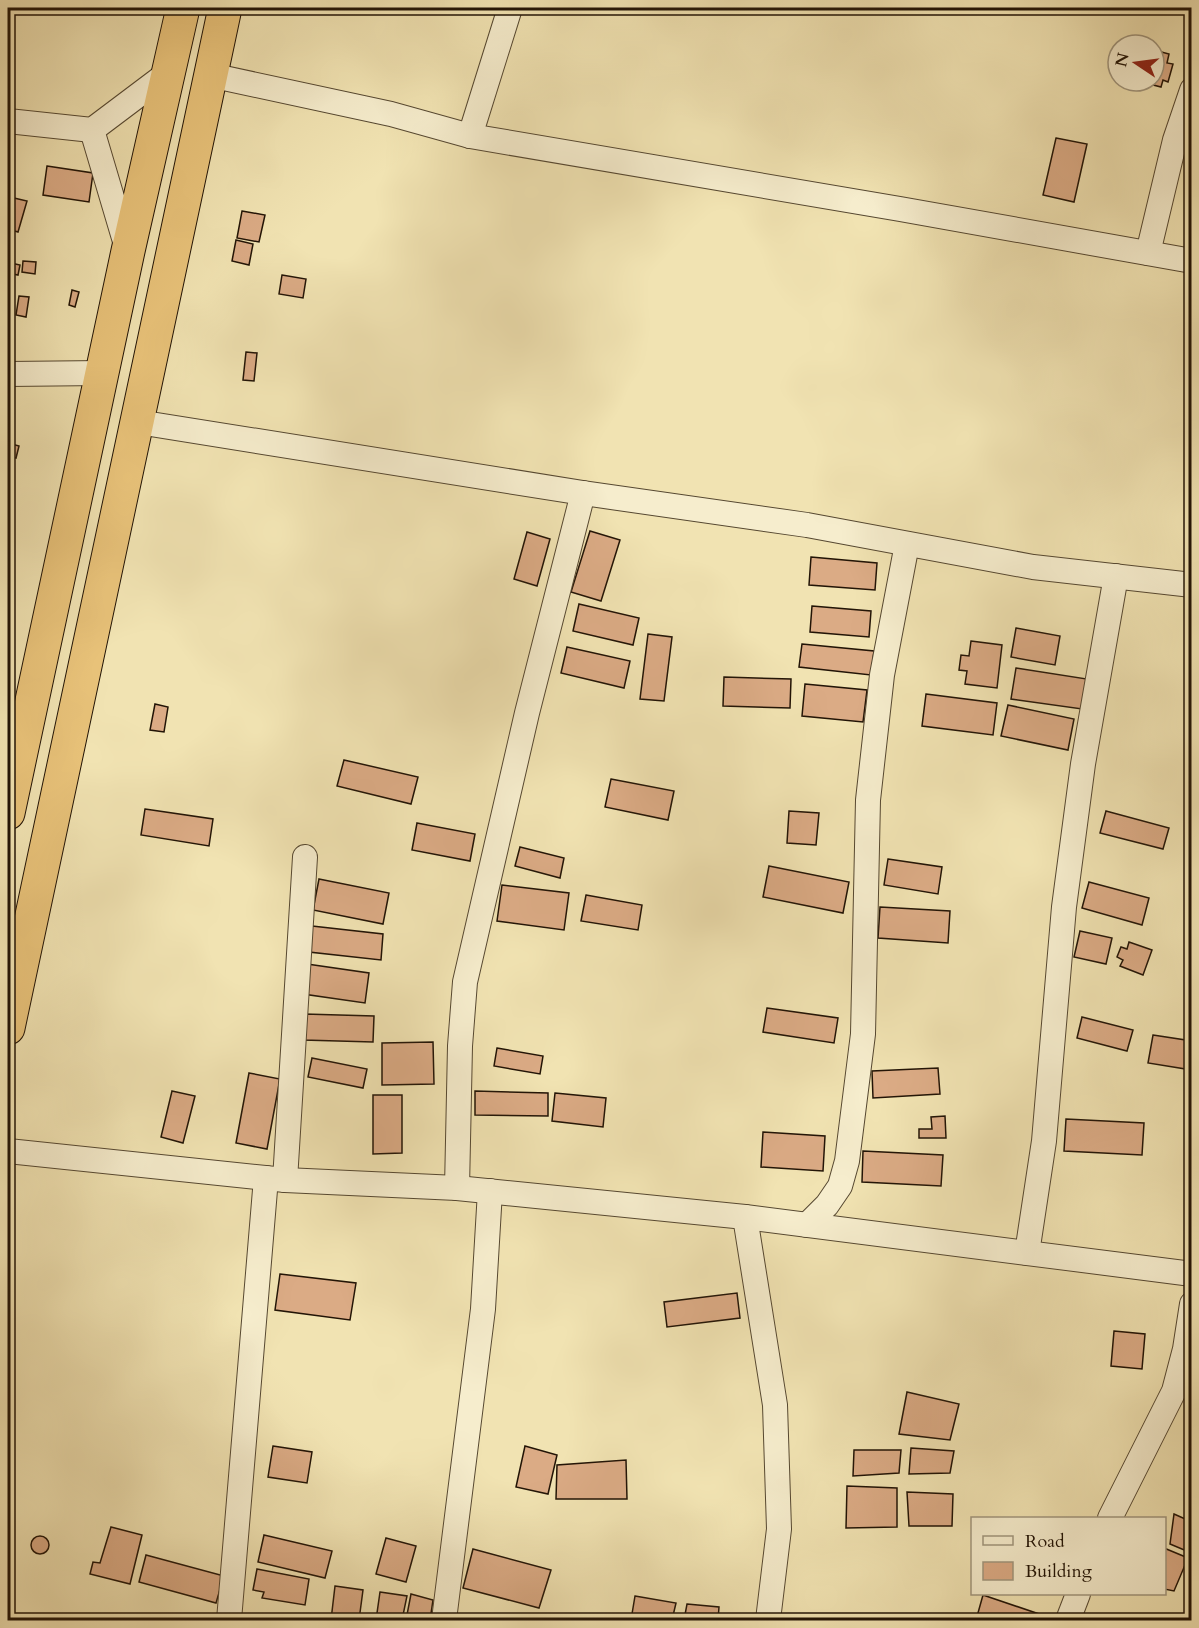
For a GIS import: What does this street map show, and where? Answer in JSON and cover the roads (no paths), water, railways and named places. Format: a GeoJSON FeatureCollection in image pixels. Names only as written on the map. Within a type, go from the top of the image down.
{"type":"FeatureCollection","features":[{"type":"Feature","properties":{"kind":"highway"},"geometry":{"type":"LineString","coordinates":[[8,813],[12,771],[183,8]]}},
{"type":"Feature","properties":{"kind":"highway"},"geometry":{"type":"LineString","coordinates":[[8,1028],[225,8]]}},
{"type":"Feature","properties":{"kind":"street"},"geometry":{"type":"LineString","coordinates":[[470,136],[510,8]]}},
{"type":"Feature","properties":{"kind":"street"},"geometry":{"type":"LineString","coordinates":[[8,121],[92,130],[169,72]]}},
{"type":"Feature","properties":{"kind":"street"},"geometry":{"type":"LineString","coordinates":[[210,75],[391,114],[470,136],[1191,261]]}},
{"type":"Feature","properties":{"kind":"street"},"geometry":{"type":"LineString","coordinates":[[1148,253],[1175,140],[1191,90]]}},
{"type":"Feature","properties":{"kind":"street"},"geometry":{"type":"LineString","coordinates":[[92,130],[128,251]]}},
{"type":"Feature","properties":{"kind":"street"},"geometry":{"type":"LineString","coordinates":[[8,374],[103,373]]}},
{"type":"Feature","properties":{"kind":"street"},"geometry":{"type":"LineString","coordinates":[[138,422],[583,493],[807,525],[1033,567],[1191,585]]}},
{"type":"Feature","properties":{"kind":"street"},"geometry":{"type":"LineString","coordinates":[[457,1188],[460,1046],[465,982],[528,713],[583,493]]}},
{"type":"Feature","properties":{"kind":"street"},"geometry":{"type":"LineString","coordinates":[[807,1225],[827,1205],[840,1186],[847,1161],[863,1034],[868,800],[882,675],[907,544]]}},
{"type":"Feature","properties":{"kind":"street"},"geometry":{"type":"LineString","coordinates":[[1027,1253],[1044,1141],[1064,907],[1077,808],[1116,576]]}},
{"type":"Feature","properties":{"kind":"street"},"geometry":{"type":"LineString","coordinates":[[229,1620],[276,1179],[305,857]]}},
{"type":"Feature","properties":{"kind":"street"},"geometry":{"type":"LineString","coordinates":[[8,1151],[276,1179],[457,1188],[745,1217],[1191,1274]]}},
{"type":"Feature","properties":{"kind":"street"},"geometry":{"type":"LineString","coordinates":[[444,1620],[483,1309],[490,1191]]}},
{"type":"Feature","properties":{"kind":"street"},"geometry":{"type":"LineString","coordinates":[[745,1217],[775,1405],[779,1528],[768,1620]]}},
{"type":"Feature","properties":{"kind":"street"},"geometry":{"type":"LineString","coordinates":[[1111,1517],[1174,1392],[1185,1350],[1191,1304]]}},
{"type":"Feature","properties":{"kind":"street"},"geometry":{"type":"LineString","coordinates":[[1068,1620],[1077,1595]]}}]}
